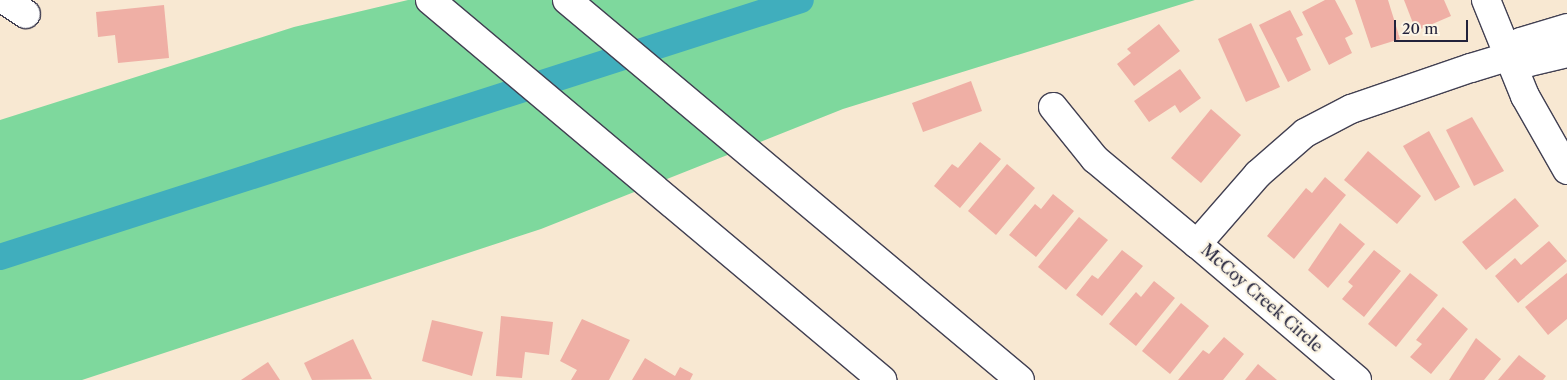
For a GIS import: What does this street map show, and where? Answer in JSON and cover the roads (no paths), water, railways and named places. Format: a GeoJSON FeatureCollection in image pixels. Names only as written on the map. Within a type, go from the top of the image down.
{"type":"FeatureCollection","features":[{"type":"Feature","properties":{"kind":"main road"},"geometry":{"type":"LineString","coordinates":[[430,0],[882,380]]}},
{"type":"Feature","properties":{"kind":"main road"},"geometry":{"type":"LineString","coordinates":[[1486,0],[1508,57],[1552,149],[1567,170]]}},
{"type":"Feature","properties":{"kind":"main road"},"geometry":{"type":"LineString","coordinates":[[570,2],[1020,380]]}},
{"type":"Feature","properties":{"kind":"main road"},"geometry":{"type":"LineString","coordinates":[[1508,57],[1521,42],[1567,28]]}},
{"type":"Feature","properties":{"kind":"main road"},"geometry":{"type":"LineString","coordinates":[[1508,57],[1529,62],[1567,52]]}},
{"type":"Feature","properties":{"kind":"main road","name":"McCoy Creek Circle"},"geometry":{"type":"LineString","coordinates":[[1357,380],[1196,244],[1258,174],[1305,133],[1351,109],[1508,57]]}},
{"type":"Feature","properties":{"kind":"main road"},"geometry":{"type":"LineString","coordinates":[[1053,107],[1095,159],[1196,244]]}},
{"type":"Feature","properties":{"kind":"waterway"},"geometry":{"type":"LineString","coordinates":[[0,257],[801,0]]}}]}
